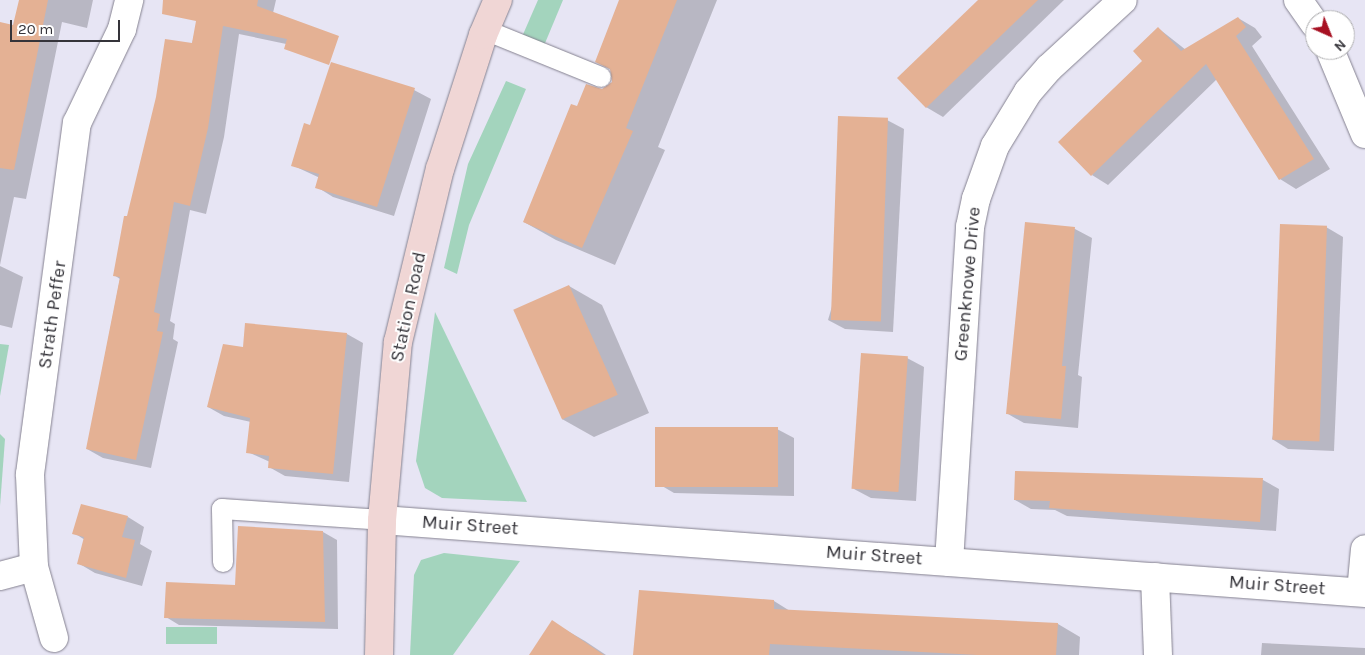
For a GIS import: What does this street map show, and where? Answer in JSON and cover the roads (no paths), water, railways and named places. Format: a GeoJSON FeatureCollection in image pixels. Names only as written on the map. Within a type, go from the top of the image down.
{"type":"FeatureCollection","features":[{"type":"Feature","properties":{"kind":"main road","name":"Station Road"},"geometry":{"type":"LineString","coordinates":[[379,655],[382,520],[398,342],[440,169],[485,30],[498,0]]}},
{"type":"Feature","properties":{"kind":"street","name":"Strath Peffer"},"geometry":{"type":"LineString","coordinates":[[54,638],[34,567],[30,474],[77,123],[122,29],[128,0]]}},
{"type":"Feature","properties":{"kind":"street","name":"Greenknowe Drive"},"geometry":{"type":"LineString","coordinates":[[949,562],[969,237],[976,199],[995,146],[1028,92],[1049,68],[1123,0]]}},
{"type":"Feature","properties":{"kind":"street"},"geometry":{"type":"LineString","coordinates":[[1334,60],[1365,134]]}},
{"type":"Feature","properties":{"kind":"street","name":"Muir Street"},"geometry":{"type":"LineString","coordinates":[[382,520],[1363,592]]}},
{"type":"Feature","properties":{"kind":"street"},"geometry":{"type":"LineString","coordinates":[[1363,592],[1365,549]]}},
{"type":"Feature","properties":{"kind":"street"},"geometry":{"type":"LineString","coordinates":[[0,576],[34,567]]}},
{"type":"Feature","properties":{"kind":"street"},"geometry":{"type":"LineString","coordinates":[[1155,577],[1158,655]]}},
{"type":"Feature","properties":{"kind":"lane"},"geometry":{"type":"LineString","coordinates":[[485,30],[601,77]]}},
{"type":"Feature","properties":{"kind":"lane"},"geometry":{"type":"LineString","coordinates":[[223,562],[222,509],[382,520]]}}]}
